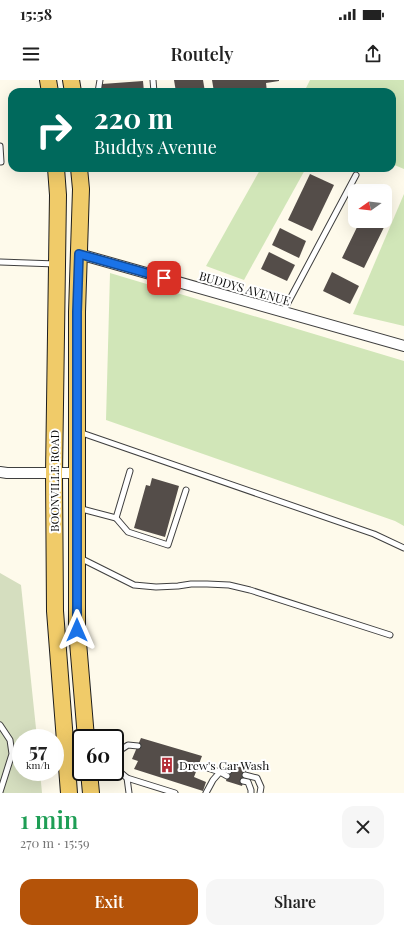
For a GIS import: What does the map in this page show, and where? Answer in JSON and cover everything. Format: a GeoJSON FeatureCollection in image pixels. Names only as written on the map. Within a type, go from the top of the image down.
{"type":"FeatureCollection","features":[{"type":"Feature","properties":{"kind":"main road","name":"BOONVILLE ROAD"},"geometry":{"type":"LineString","coordinates":[[56,172],[58,195],[54,474],[55,611],[69,793]]}},
{"type":"Feature","properties":{"kind":"main road","name":"BOONVILLE ROAD"},"geometry":{"type":"LineString","coordinates":[[80,172],[77,312],[77,630],[85,729]]}},
{"type":"Feature","properties":{"kind":"main road"},"geometry":{"type":"LineString","coordinates":[[90,781],[91,793]]}},
{"type":"Feature","properties":{"kind":"street","name":"BUDDYS AVENUE"},"geometry":{"type":"LineString","coordinates":[[79,254],[404,346]]}},
{"type":"Feature","properties":{"kind":"street"},"geometry":{"type":"LineString","coordinates":[[0,472],[54,474],[77,473]]}},
{"type":"Feature","properties":{"kind":"lane"},"geometry":{"type":"LineString","coordinates":[[0,146],[2,162]]}},
{"type":"Feature","properties":{"kind":"lane"},"geometry":{"type":"LineString","coordinates":[[283,312],[356,175]]}},
{"type":"Feature","properties":{"kind":"lane"},"geometry":{"type":"LineString","coordinates":[[0,262],[57,264]]}},
{"type":"Feature","properties":{"kind":"lane"},"geometry":{"type":"LineString","coordinates":[[77,432],[374,534],[404,548]]}},
{"type":"Feature","properties":{"kind":"lane"},"geometry":{"type":"LineString","coordinates":[[116,518],[130,471]]}},
{"type":"Feature","properties":{"kind":"lane"},"geometry":{"type":"LineString","coordinates":[[77,507],[116,518],[128,532],[168,545],[186,490]]}},
{"type":"Feature","properties":{"kind":"lane"},"geometry":{"type":"LineString","coordinates":[[77,556],[134,585],[156,587],[191,584],[229,585],[250,590],[390,635]]}},
{"type":"Feature","properties":{"kind":"lane"},"geometry":{"type":"LineString","coordinates":[[0,725],[10,740],[12,754],[0,792]]}},
{"type":"Feature","properties":{"kind":"lane"},"geometry":{"type":"LineString","coordinates":[[138,746],[128,745],[119,751],[116,759],[120,772],[127,778],[175,793]]}},
{"type":"Feature","properties":{"kind":"lane"},"geometry":{"type":"LineString","coordinates":[[198,765],[228,773]]}},
{"type":"Feature","properties":{"kind":"lane"},"geometry":{"type":"LineString","coordinates":[[206,793],[213,780],[220,772]]}},
{"type":"Feature","properties":{"kind":"lane"},"geometry":{"type":"LineString","coordinates":[[127,778],[129,793]]}},
{"type":"Feature","properties":{"kind":"lane"},"geometry":{"type":"LineString","coordinates":[[251,793],[252,790],[244,778],[257,778],[261,787],[260,793]]}},
{"type":"Feature","properties":{"kind":"green space"},"geometry":{"type":"Polygon","coordinates":[[[310,80],[404,80],[404,169],[396,166],[396,88],[306,88],[310,80]]]}},
{"type":"Feature","properties":{"kind":"green space"},"geometry":{"type":"Polygon","coordinates":[[[259,172],[304,172],[244,280],[206,266],[259,172]]]}},
{"type":"Feature","properties":{"kind":"green space"},"geometry":{"type":"Polygon","coordinates":[[[404,194],[404,326],[353,314],[390,228],[392,228],[392,222],[404,194]]]}},
{"type":"Feature","properties":{"kind":"green space"},"geometry":{"type":"Polygon","coordinates":[[[110,273],[404,361],[404,526],[395,521],[106,420],[110,273]]]}},
{"type":"Feature","properties":{"kind":"green space"},"geometry":{"type":"Polygon","coordinates":[[[0,573],[21,585],[36,729],[12,729],[12,781],[41,781],[42,793],[0,793],[0,573]]]}},
{"type":"Feature","properties":{"kind":"building"},"geometry":{"type":"Polygon","coordinates":[[[174,80],[203,80],[204,88],[175,88],[174,80]]]}},
{"type":"Feature","properties":{"kind":"building"},"geometry":{"type":"Polygon","coordinates":[[[212,80],[279,80],[266,83],[267,88],[213,88],[212,80]]]}},
{"type":"Feature","properties":{"kind":"building"},"geometry":{"type":"Polygon","coordinates":[[[143,81],[144,88],[102,88],[102,84],[143,81]]]}},
{"type":"Feature","properties":{"kind":"building"},"geometry":{"type":"Polygon","coordinates":[[[310,174],[334,185],[312,231],[288,220],[310,174]]]}},
{"type":"Feature","properties":{"kind":"building"},"geometry":{"type":"Polygon","coordinates":[[[280,228],[306,241],[299,258],[272,245],[280,228]]]}},
{"type":"Feature","properties":{"kind":"building"},"geometry":{"type":"Polygon","coordinates":[[[357,228],[384,228],[364,268],[342,258],[357,228]]]}},
{"type":"Feature","properties":{"kind":"building"},"geometry":{"type":"Polygon","coordinates":[[[269,252],[295,265],[287,281],[261,269],[269,252]]]}},
{"type":"Feature","properties":{"kind":"building"},"geometry":{"type":"Polygon","coordinates":[[[332,272],[359,286],[350,304],[323,291],[332,272]]]}},
{"type":"Feature","properties":{"kind":"building"},"geometry":{"type":"Polygon","coordinates":[[[152,478],[179,486],[165,537],[134,528],[146,485],[150,486],[152,478]]]}},
{"type":"Feature","properties":{"kind":"building","name":"Drew's Car Wash"},"geometry":{"type":"Polygon","coordinates":[[[141,738],[202,756],[194,777],[206,782],[203,791],[134,769],[138,761],[132,759],[141,738]]]}},
{"type":"Feature","properties":{"kind":"building"},"geometry":{"type":"Polygon","coordinates":[[[231,764],[247,769],[242,786],[226,781],[231,764]]]}},
{"type":"Feature","properties":{"kind":"place","name":"Drew's Car Wash"},"geometry":{"type":"Point","coordinates":[167,765]}},
{"type":"Feature","properties":{"kind":"route"},"geometry":{"type":"LineString","coordinates":[[77,630],[77,312],[79,254],[164,278]]}}]}
